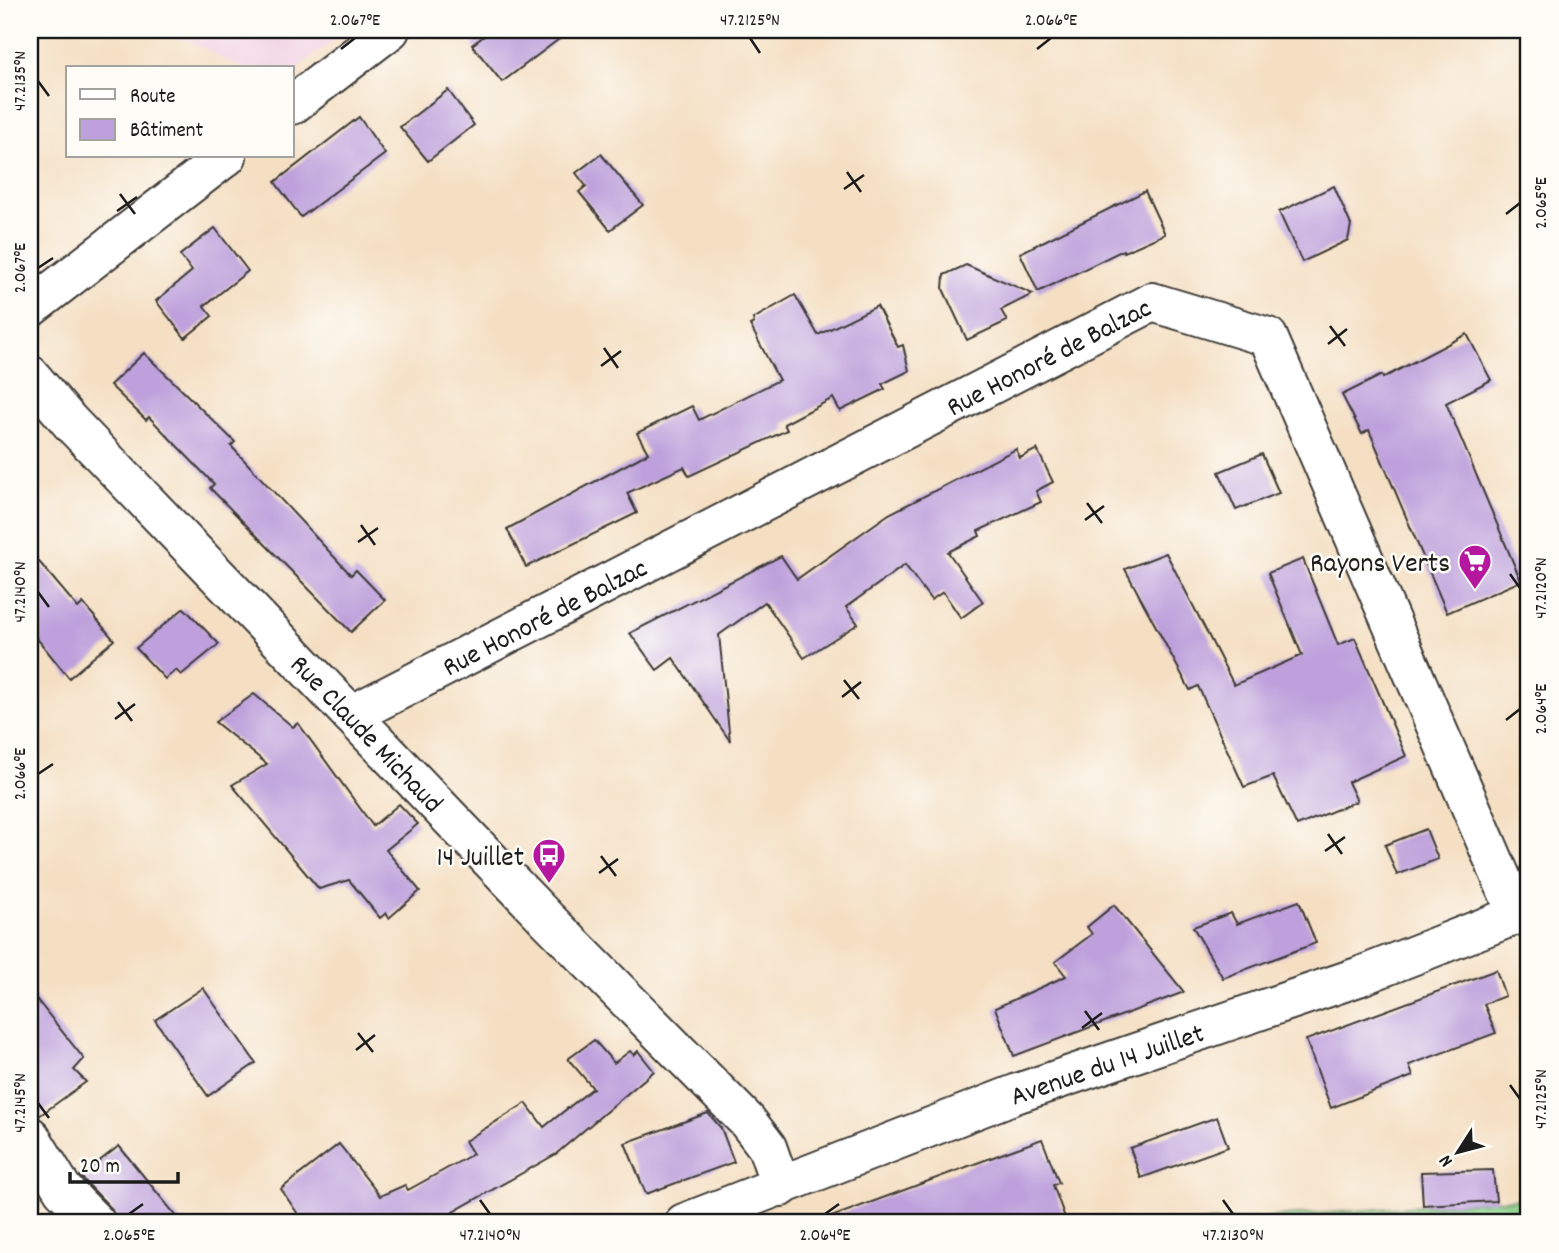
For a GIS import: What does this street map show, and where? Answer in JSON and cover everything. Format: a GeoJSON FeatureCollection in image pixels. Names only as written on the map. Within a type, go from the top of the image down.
{"type":"FeatureCollection","features":[{"type":"Feature","properties":{"kind":"street"},"geometry":{"type":"LineString","coordinates":[[294,103],[390,30]]}},
{"type":"Feature","properties":{"kind":"street"},"geometry":{"type":"LineString","coordinates":[[30,308],[224,158]]}},
{"type":"Feature","properties":{"kind":"street","name":"Rue Honoré de Balzac"},"geometry":{"type":"LineString","coordinates":[[351,715],[1152,302],[1268,337],[1523,912]]}},
{"type":"Feature","properties":{"kind":"street","name":"Rue Claude Michaud"},"geometry":{"type":"LineString","coordinates":[[30,374],[70,422],[351,715],[747,1121],[768,1147],[781,1187]]}},
{"type":"Feature","properties":{"kind":"street","name":"Avenue du 14 Juillet"},"geometry":{"type":"LineString","coordinates":[[684,1223],[1018,1093],[1358,977],[1523,912]]}},
{"type":"Feature","properties":{"kind":"street"},"geometry":{"type":"LineString","coordinates":[[30,1136],[63,1190],[96,1223]]}},
{"type":"Feature","properties":{"kind":"shaded area"},"geometry":{"type":"Polygon","coordinates":[[[167,30],[347,30],[294,70],[294,66],[237,66],[167,30]]]}},
{"type":"Feature","properties":{"kind":"green space"},"geometry":{"type":"Polygon","coordinates":[[[1529,1198],[1529,1223],[1192,1223],[1529,1198]]]}},
{"type":"Feature","properties":{"kind":"building"},"geometry":{"type":"Polygon","coordinates":[[[492,30],[571,30],[502,82],[472,45],[492,30]]]}},
{"type":"Feature","properties":{"kind":"building"},"geometry":{"type":"Polygon","coordinates":[[[448,90],[474,125],[428,161],[400,127],[448,90]]]}},
{"type":"Feature","properties":{"kind":"building"},"geometry":{"type":"Polygon","coordinates":[[[359,117],[385,154],[301,217],[275,182],[359,117]]]}},
{"type":"Feature","properties":{"kind":"building"},"geometry":{"type":"Polygon","coordinates":[[[601,154],[643,205],[610,230],[579,192],[586,186],[576,173],[601,154]]]}},
{"type":"Feature","properties":{"kind":"building"},"geometry":{"type":"Polygon","coordinates":[[[1334,186],[1351,225],[1348,240],[1302,262],[1279,212],[1334,186]]]}},
{"type":"Feature","properties":{"kind":"building"},"geometry":{"type":"Polygon","coordinates":[[[1145,191],[1165,234],[1124,252],[1123,250],[1038,292],[1020,253],[1145,191]]]}},
{"type":"Feature","properties":{"kind":"building"},"geometry":{"type":"Polygon","coordinates":[[[215,228],[248,271],[204,306],[212,316],[185,338],[156,301],[192,271],[180,255],[215,228]]]}},
{"type":"Feature","properties":{"kind":"building"},"geometry":{"type":"Polygon","coordinates":[[[966,265],[1033,294],[1001,310],[1007,321],[967,340],[943,289],[944,275],[966,265]]]}},
{"type":"Feature","properties":{"kind":"building"},"geometry":{"type":"Polygon","coordinates":[[[795,295],[818,335],[877,306],[898,347],[903,345],[909,371],[882,384],[885,389],[840,411],[833,398],[784,424],[787,430],[689,476],[684,467],[627,493],[637,513],[526,567],[507,529],[648,453],[637,433],[692,406],[699,420],[779,380],[750,325],[754,323],[753,319],[795,295]]]}},
{"type":"Feature","properties":{"kind":"building"},"geometry":{"type":"Polygon","coordinates":[[[1467,334],[1491,380],[1446,403],[1521,581],[1447,613],[1369,430],[1362,434],[1342,395],[1382,375],[1383,378],[1467,334]]]}},
{"type":"Feature","properties":{"kind":"building"},"geometry":{"type":"Polygon","coordinates":[[[144,353],[235,442],[231,446],[351,575],[356,570],[385,600],[351,632],[210,488],[214,484],[149,417],[146,420],[110,385],[144,353]]]}},
{"type":"Feature","properties":{"kind":"building"},"geometry":{"type":"Polygon","coordinates":[[[1016,449],[1020,458],[1037,449],[1053,482],[1036,491],[1041,502],[978,531],[980,536],[948,552],[983,602],[961,618],[943,592],[931,600],[905,565],[846,607],[858,624],[804,658],[765,602],[719,635],[730,741],[673,658],[657,670],[630,633],[781,556],[797,579],[889,514],[1016,449]]]}},
{"type":"Feature","properties":{"kind":"building"},"geometry":{"type":"Polygon","coordinates":[[[1262,454],[1279,493],[1236,510],[1219,472],[1262,454]]]}},
{"type":"Feature","properties":{"kind":"building"},"geometry":{"type":"Polygon","coordinates":[[[30,551],[78,608],[83,603],[114,640],[69,678],[30,630],[30,551]]]}},
{"type":"Feature","properties":{"kind":"building"},"geometry":{"type":"Polygon","coordinates":[[[1166,553],[1234,685],[1302,655],[1268,573],[1303,559],[1338,645],[1355,638],[1406,756],[1348,782],[1357,801],[1297,826],[1273,776],[1244,787],[1198,686],[1190,690],[1125,569],[1166,553]]]}},
{"type":"Feature","properties":{"kind":"building"},"geometry":{"type":"Polygon","coordinates":[[[184,608],[219,644],[181,675],[176,670],[165,679],[136,648],[184,608]]]}},
{"type":"Feature","properties":{"kind":"building"},"geometry":{"type":"Polygon","coordinates":[[[254,694],[293,727],[298,723],[373,826],[399,804],[418,824],[386,850],[420,891],[389,918],[386,913],[380,918],[349,880],[319,889],[232,785],[267,764],[215,722],[254,694]]]}},
{"type":"Feature","properties":{"kind":"building"},"geometry":{"type":"Polygon","coordinates":[[[1426,829],[1438,859],[1397,875],[1385,845],[1426,829]]]}},
{"type":"Feature","properties":{"kind":"building"},"geometry":{"type":"Polygon","coordinates":[[[1299,901],[1316,943],[1223,978],[1193,927],[1231,913],[1237,924],[1299,901]]]}},
{"type":"Feature","properties":{"kind":"building"},"geometry":{"type":"Polygon","coordinates":[[[1114,905],[1184,992],[1014,1056],[995,1008],[1066,976],[1055,962],[1092,934],[1087,927],[1114,905]]]}},
{"type":"Feature","properties":{"kind":"building"},"geometry":{"type":"Polygon","coordinates":[[[1496,970],[1505,996],[1484,1004],[1496,1033],[1409,1065],[1413,1076],[1331,1108],[1306,1040],[1496,970]]]}},
{"type":"Feature","properties":{"kind":"building"},"geometry":{"type":"Polygon","coordinates":[[[203,988],[256,1063],[208,1096],[155,1020],[203,988]]]}},
{"type":"Feature","properties":{"kind":"building"},"geometry":{"type":"Polygon","coordinates":[[[30,991],[84,1059],[74,1070],[86,1082],[39,1116],[30,1114],[30,991]]]}},
{"type":"Feature","properties":{"kind":"building"},"geometry":{"type":"Polygon","coordinates":[[[594,1040],[614,1063],[630,1051],[634,1055],[638,1051],[654,1071],[556,1154],[453,1212],[458,1223],[304,1223],[281,1189],[339,1144],[380,1196],[405,1185],[408,1190],[473,1154],[465,1141],[526,1103],[544,1127],[593,1088],[568,1059],[594,1040]]]}},
{"type":"Feature","properties":{"kind":"building"},"geometry":{"type":"Polygon","coordinates":[[[708,1113],[721,1128],[734,1162],[646,1194],[625,1143],[708,1113]]]}},
{"type":"Feature","properties":{"kind":"building"},"geometry":{"type":"Polygon","coordinates":[[[1217,1117],[1228,1147],[1141,1178],[1130,1148],[1217,1117]]]}},
{"type":"Feature","properties":{"kind":"building"},"geometry":{"type":"Polygon","coordinates":[[[1042,1139],[1059,1183],[1053,1185],[1067,1223],[824,1223],[823,1220],[1042,1139]]]}},
{"type":"Feature","properties":{"kind":"building"},"geometry":{"type":"Polygon","coordinates":[[[119,1146],[182,1223],[117,1223],[111,1208],[80,1176],[119,1146]]]}},
{"type":"Feature","properties":{"kind":"building"},"geometry":{"type":"Polygon","coordinates":[[[1493,1170],[1496,1201],[1423,1205],[1421,1172],[1493,1170]]]}},
{"type":"Feature","properties":{"kind":"place","name":"Rayons Verts"},"geometry":{"type":"Point","coordinates":[1475,591]}},
{"type":"Feature","properties":{"kind":"place","name":"14 Juillet"},"geometry":{"type":"Point","coordinates":[549,885]}}]}
